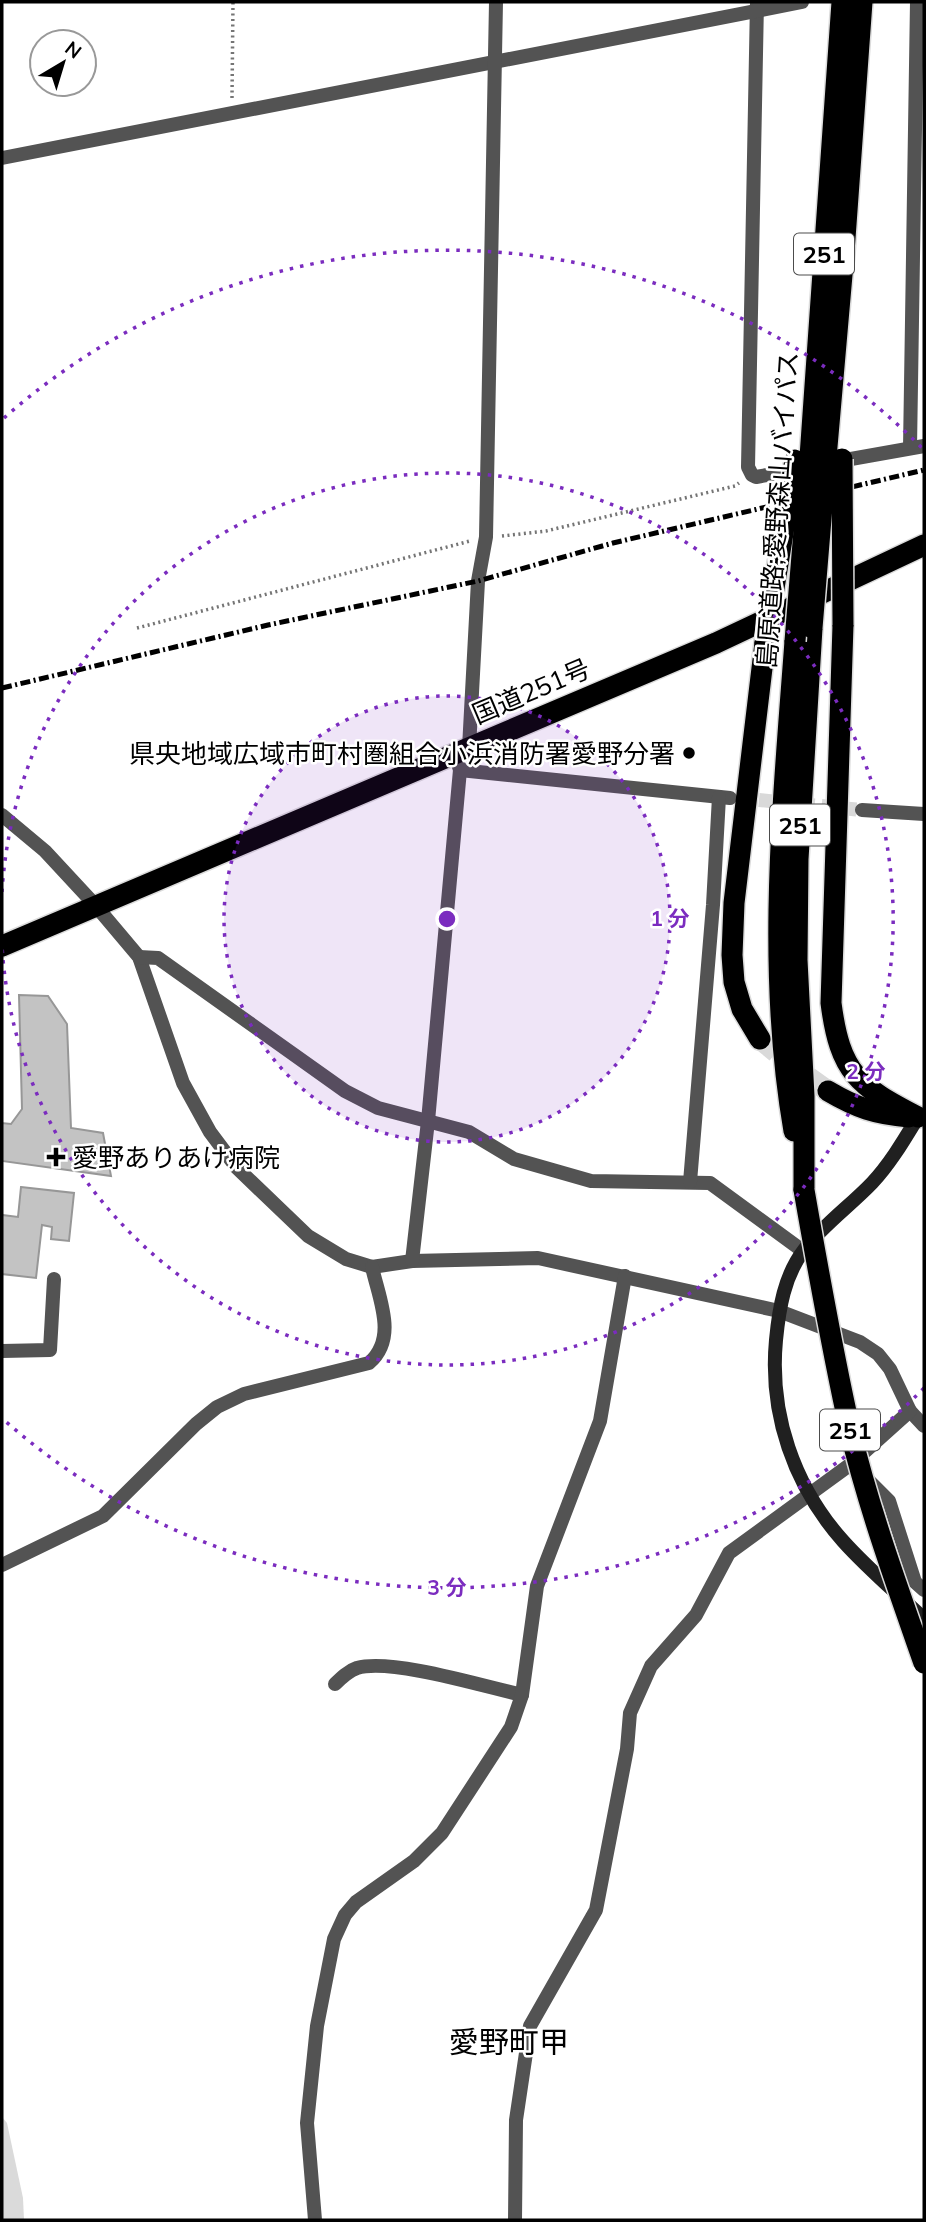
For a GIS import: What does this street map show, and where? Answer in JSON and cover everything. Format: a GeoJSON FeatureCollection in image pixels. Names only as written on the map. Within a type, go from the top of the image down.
{"type":"FeatureCollection","features":[{"type":"Feature","properties":{"kind":"highway"},"geometry":{"type":"LineString","coordinates":[[842,2],[828,114],[805,375],[843,625],[831,1003],[835,1034],[845,1061],[859,1081],[876,1095],[922,1113]]}},
{"type":"Feature","properties":{"kind":"highway","name":"251"},"geometry":{"type":"LineString","coordinates":[[818,458],[845,252],[862,2]]}},
{"type":"Feature","properties":{"kind":"highway"},"geometry":{"type":"LineString","coordinates":[[760,1039],[742,1009],[734,982],[734,903],[765,643],[818,458]]}},
{"type":"Feature","properties":{"kind":"highway","name":"島原道路;愛野森山バイパス"},"geometry":{"type":"LineString","coordinates":[[791,1022],[797,960],[798,859],[812,628],[818,458]]}},
{"type":"Feature","properties":{"kind":"highway","name":"島原道路;愛野森山バイパス"},"geometry":{"type":"LineString","coordinates":[[791,1022],[779,959],[779,860],[795,641],[818,458]]}},
{"type":"Feature","properties":{"kind":"highway","name":"国道251号"},"geometry":{"type":"LineString","coordinates":[[2,946],[461,757],[716,643],[924,545]]}},
{"type":"Feature","properties":{"kind":"highway","name":"251"},"geometry":{"type":"LineString","coordinates":[[791,1022],[788,1098],[823,1305],[851,1432],[888,1562],[924,1663]]}},
{"type":"Feature","properties":{"kind":"highway"},"geometry":{"type":"LineString","coordinates":[[828,1091],[854,1106],[881,1115],[922,1113]]}},
{"type":"Feature","properties":{"kind":"street"},"geometry":{"type":"LineString","coordinates":[[412,1261],[428,1121],[478,581],[486,537],[496,2]]}},
{"type":"Feature","properties":{"kind":"street"},"geometry":{"type":"LineString","coordinates":[[2,158],[496,61],[757,5],[802,2]]}},
{"type":"Feature","properties":{"kind":"street"},"geometry":{"type":"LineString","coordinates":[[757,5],[748,467],[756,477],[917,447],[910,329],[917,2]]}},
{"type":"Feature","properties":{"kind":"street"},"geometry":{"type":"LineString","coordinates":[[461,757],[725,797],[713,905],[690,1182]]}},
{"type":"Feature","properties":{"kind":"street"},"geometry":{"type":"LineString","coordinates":[[862,810],[924,814]]}},
{"type":"Feature","properties":{"kind":"street"},"geometry":{"type":"LineString","coordinates":[[2,815],[45,851],[139,957],[183,1083],[210,1132],[237,1168],[308,1236],[346,1259],[372,1267],[412,1261],[538,1258],[779,1311],[860,1342],[878,1354],[890,1369],[910,1410],[924,1426]]}},
{"type":"Feature","properties":{"kind":"street"},"geometry":{"type":"LineString","coordinates":[[139,957],[158,958],[345,1091],[378,1108],[468,1132],[514,1159],[592,1181],[710,1183],[803,1251]]}},
{"type":"Feature","properties":{"kind":"street"},"geometry":{"type":"LineString","coordinates":[[922,1113],[874,1181],[803,1251],[787,1281],[779,1311],[774,1359],[776,1404],[787,1449],[808,1494],[842,1541],[924,1619]]}},
{"type":"Feature","properties":{"kind":"street"},"geometry":{"type":"LineString","coordinates":[[2,1565],[103,1517],[196,1424],[217,1407],[244,1394],[369,1363],[378,1355],[384,1344],[386,1329],[372,1267]]}},
{"type":"Feature","properties":{"kind":"street"},"geometry":{"type":"LineString","coordinates":[[315,2220],[307,2123],[317,2026],[334,1939],[345,1915],[356,1902],[414,1861],[442,1833],[511,1727],[522,1695],[537,1586],[600,1421],[625,1276]]}},
{"type":"Feature","properties":{"kind":"street"},"geometry":{"type":"LineString","coordinates":[[2,1351],[50,1350],[54,1279]]}},
{"type":"Feature","properties":{"kind":"street"},"geometry":{"type":"LineString","coordinates":[[514,2220],[516,2120],[530,2026],[596,1909],[627,1749],[630,1713],[651,1666],[696,1615],[729,1553],[851,1464],[910,1410]]}},
{"type":"Feature","properties":{"kind":"street"},"geometry":{"type":"LineString","coordinates":[[851,1464],[889,1501],[915,1582],[924,1590]]}},
{"type":"Feature","properties":{"kind":"street"},"geometry":{"type":"LineString","coordinates":[[335,1684],[353,1669],[400,1667],[522,1695]]}},
{"type":"Feature","properties":{"kind":"path"},"geometry":{"type":"LineString","coordinates":[[232,113],[233,2]]}},
{"type":"Feature","properties":{"kind":"path"},"geometry":{"type":"LineString","coordinates":[[137,628],[486,537],[546,531],[736,486],[752,475]]}},
{"type":"Feature","properties":{"kind":"shaded area"},"geometry":{"type":"Polygon","coordinates":[[[2,2117],[7,2123],[23,2198],[24,2220],[2,2220],[2,2117]]]}},
{"type":"Feature","properties":{"kind":"building"},"geometry":{"type":"Polygon","coordinates":[[[19,995],[48,996],[67,1024],[71,1128],[103,1133],[111,1176],[2,1161],[2,1123],[11,1124],[22,1109],[19,995]]]}},
{"type":"Feature","properties":{"kind":"building"},"geometry":{"type":"Polygon","coordinates":[[[21,1187],[74,1193],[69,1241],[51,1239],[52,1227],[42,1225],[36,1278],[2,1274],[2,1215],[18,1217],[21,1187]]]}},
{"type":"Feature","properties":{"kind":"tunnel"},"geometry":{"type":"LineString","coordinates":[[738,798],[862,810]]}},
{"type":"Feature","properties":{"kind":"tunnel"},"geometry":{"type":"LineString","coordinates":[[760,1039],[828,1091]]}},
{"type":"Feature","properties":{"kind":"railway"},"geometry":{"type":"LineString","coordinates":[[2,688],[268,625],[478,581],[613,543],[924,470]]}},
{"type":"Feature","properties":{"kind":"place","name":"県央地域広域市町村圏組合小浜消防署愛野分署"},"geometry":{"type":"Point","coordinates":[689,753]}},
{"type":"Feature","properties":{"kind":"place","name":"愛野ありあけ病院"},"geometry":{"type":"Point","coordinates":[56,1157]}},
{"type":"Feature","properties":{"kind":"district","name":"愛野町甲"},"geometry":{"type":"Point","coordinates":[509,2042]}}]}
